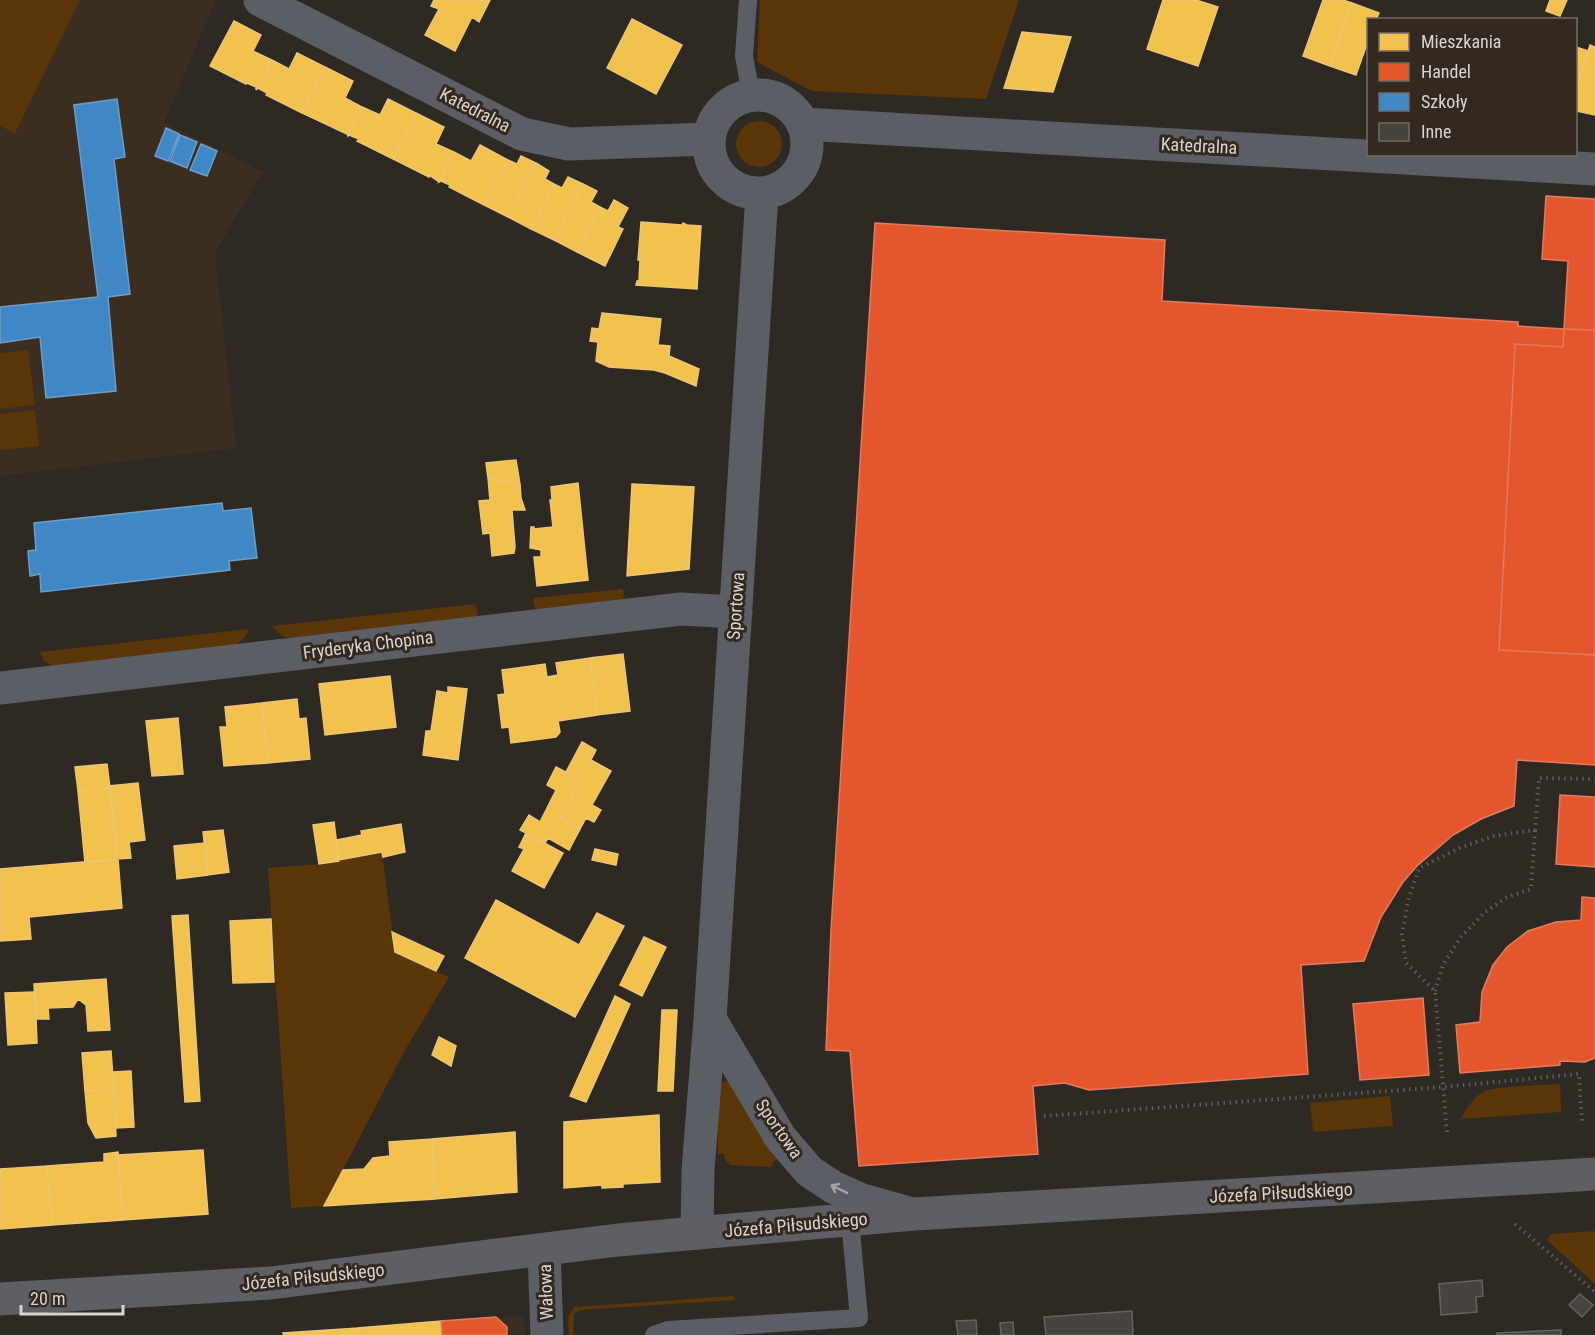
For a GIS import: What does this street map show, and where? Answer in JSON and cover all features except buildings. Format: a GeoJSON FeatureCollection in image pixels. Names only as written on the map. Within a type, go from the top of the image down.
{"type":"FeatureCollection","features":[{"type":"Feature","properties":{"kind":"main road","name":"Józefa Piłsudskiego"},"geometry":{"type":"LineString","coordinates":[[0,1299],[271,1283],[618,1240],[914,1214],[1595,1174]]}},
{"type":"Feature","properties":{"kind":"street","name":"Katedralna"},"geometry":{"type":"LineString","coordinates":[[260,0],[522,134],[569,144],[709,139]]}},
{"type":"Feature","properties":{"kind":"street"},"geometry":{"type":"LineString","coordinates":[[751,95],[775,98],[796,113],[803,124],[807,147],[801,169],[791,182],[762,193],[748,192],[723,179],[712,160],[709,139],[713,124],[722,112],[733,102],[751,95]]}},
{"type":"Feature","properties":{"kind":"street","name":"Katedralna"},"geometry":{"type":"LineString","coordinates":[[803,124],[1595,169]]}},
{"type":"Feature","properties":{"kind":"street","name":"Sportowa"},"geometry":{"type":"LineString","coordinates":[[697,1233],[698,1170],[710,1019],[762,193]]}},
{"type":"Feature","properties":{"kind":"street","name":"Fryderyka Chopina"},"geometry":{"type":"LineString","coordinates":[[0,688],[681,609],[736,612]]}},
{"type":"Feature","properties":{"kind":"street","name":"Sportowa"},"geometry":{"type":"LineString","coordinates":[[710,1019],[780,1137],[809,1171],[833,1187],[862,1200],[914,1214]]}},
{"type":"Feature","properties":{"kind":"street","name":"Wałowa"},"geometry":{"type":"LineString","coordinates":[[544,1250],[547,1335]]}},
{"type":"Feature","properties":{"kind":"lane"},"geometry":{"type":"LineString","coordinates":[[748,0],[744,56],[751,95]]}},
{"type":"Feature","properties":{"kind":"lane"},"geometry":{"type":"LineString","coordinates":[[654,1335],[668,1330],[859,1318],[850,1220]]}},
{"type":"Feature","properties":{"kind":"path"},"geometry":{"type":"LineString","coordinates":[[1447,1132],[1436,991],[1443,965],[1461,937],[1484,913],[1507,897],[1531,889],[1539,778],[1595,779]]}},
{"type":"Feature","properties":{"kind":"path"},"geometry":{"type":"LineString","coordinates":[[1436,991],[1406,963],[1402,934],[1408,901],[1419,868],[1462,847],[1494,836],[1535,830]]}},
{"type":"Feature","properties":{"kind":"path"},"geometry":{"type":"LineString","coordinates":[[1044,1116],[1443,1087],[1579,1074],[1582,1123]]}},
{"type":"Feature","properties":{"kind":"path"},"geometry":{"type":"LineString","coordinates":[[1515,1224],[1595,1292]]}},
{"type":"Feature","properties":{"kind":"shaded area"},"geometry":{"type":"Polygon","coordinates":[[[0,0],[216,0],[164,122],[263,172],[215,252],[236,448],[0,476],[0,0]]]}},
{"type":"Feature","properties":{"kind":"shaded area"},"geometry":{"type":"Polygon","coordinates":[[[0,0],[80,0],[15,133],[0,126],[0,0]]]}},
{"type":"Feature","properties":{"kind":"shaded area"},"geometry":{"type":"Polygon","coordinates":[[[760,0],[1019,0],[986,99],[812,91],[757,62],[760,0]]]}},
{"type":"Feature","properties":{"kind":"shaded area"},"geometry":{"type":"Polygon","coordinates":[[[759,121],[775,128],[782,144],[775,160],[759,167],[743,160],[736,144],[743,128],[759,121]]]}},
{"type":"Feature","properties":{"kind":"shaded area"},"geometry":{"type":"Polygon","coordinates":[[[28,350],[35,405],[0,409],[0,353],[28,350]]]}},
{"type":"Feature","properties":{"kind":"shaded area"},"geometry":{"type":"Polygon","coordinates":[[[35,410],[39,446],[0,450],[0,414],[35,410]]]}},
{"type":"Feature","properties":{"kind":"shaded area"},"geometry":{"type":"Polygon","coordinates":[[[623,589],[624,601],[538,612],[534,606],[533,598],[623,589]]]}},
{"type":"Feature","properties":{"kind":"shaded area"},"geometry":{"type":"Polygon","coordinates":[[[475,604],[478,614],[475,618],[288,638],[282,636],[272,626],[475,604]]]}},
{"type":"Feature","properties":{"kind":"shaded area"},"geometry":{"type":"Polygon","coordinates":[[[249,629],[246,636],[236,645],[52,666],[44,661],[40,652],[249,629]]]}},
{"type":"Feature","properties":{"kind":"shaded area"},"geometry":{"type":"Polygon","coordinates":[[[382,852],[395,952],[449,977],[404,1052],[324,1206],[291,1208],[268,868],[319,864],[382,852]]]}},
{"type":"Feature","properties":{"kind":"shaded area"},"geometry":{"type":"Polygon","coordinates":[[[729,1082],[779,1158],[773,1162],[771,1167],[730,1165],[724,1154],[718,1154],[718,1090],[721,1083],[729,1082]]]}},
{"type":"Feature","properties":{"kind":"shaded area"},"geometry":{"type":"Polygon","coordinates":[[[1560,1084],[1561,1112],[1461,1119],[1474,1100],[1485,1091],[1560,1084]]]}},
{"type":"Feature","properties":{"kind":"shaded area"},"geometry":{"type":"Polygon","coordinates":[[[1390,1096],[1393,1126],[1313,1132],[1310,1103],[1390,1096]]]}},
{"type":"Feature","properties":{"kind":"shaded area"},"geometry":{"type":"Polygon","coordinates":[[[1595,1231],[1595,1284],[1547,1240],[1551,1234],[1595,1231]]]}},
{"type":"Feature","properties":{"kind":"shaded area"},"geometry":{"type":"Polygon","coordinates":[[[734,1296],[735,1300],[580,1310],[574,1314],[573,1335],[569,1335],[568,1317],[574,1307],[734,1296]]]}},
{"type":"Feature","properties":{"kind":"shaded area"},"geometry":{"type":"Polygon","coordinates":[[[524,1316],[525,1335],[442,1335],[496,1317],[524,1316]]]}}]}
